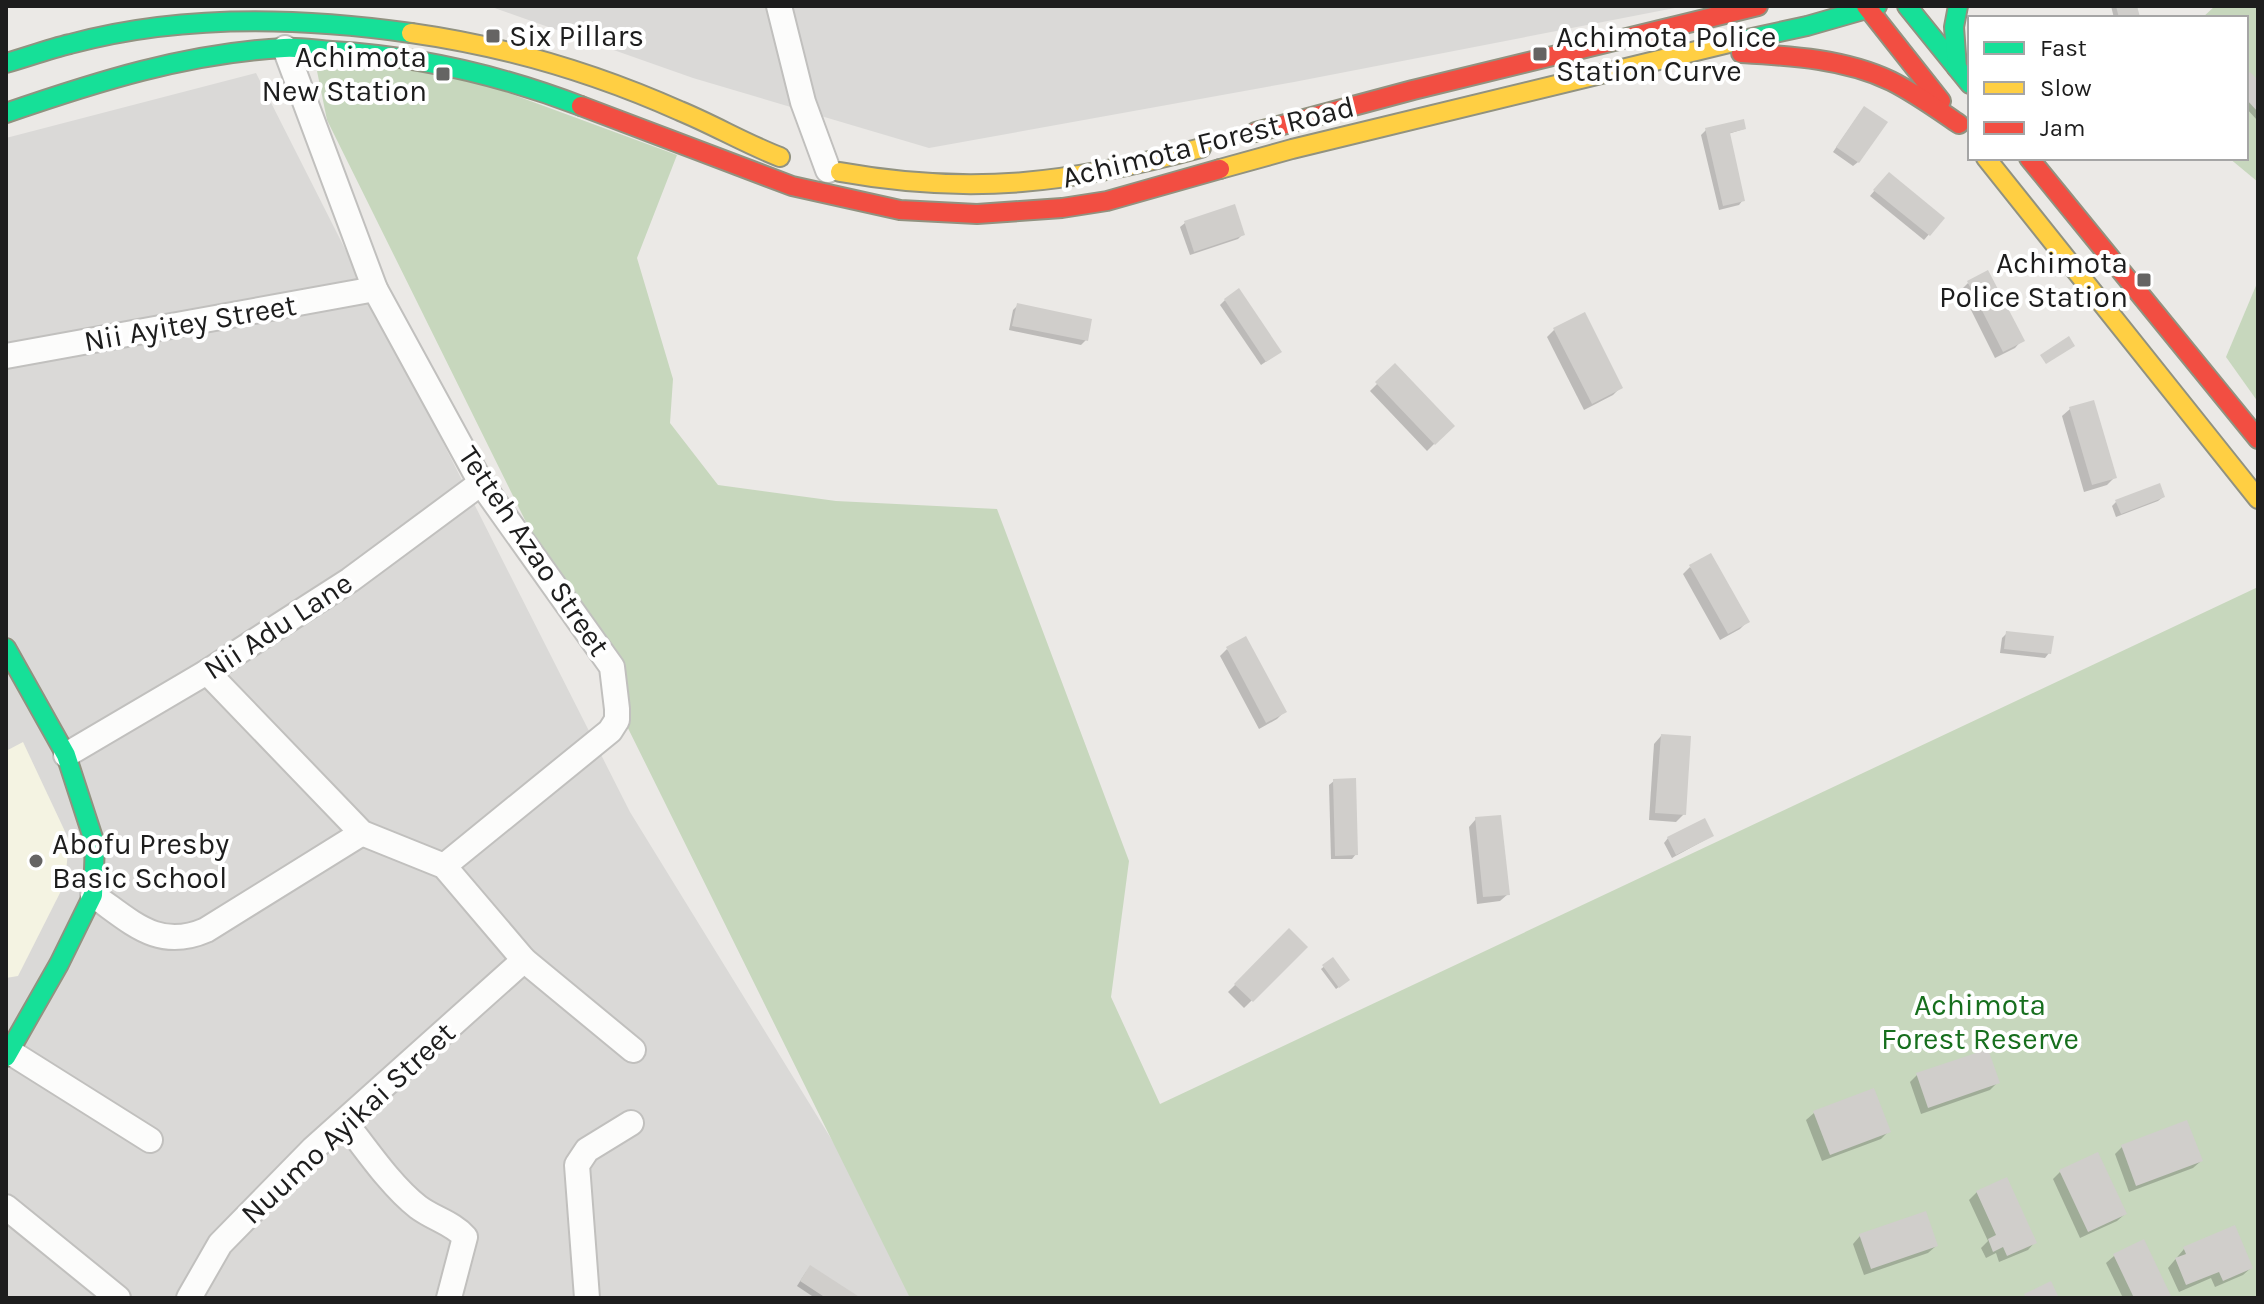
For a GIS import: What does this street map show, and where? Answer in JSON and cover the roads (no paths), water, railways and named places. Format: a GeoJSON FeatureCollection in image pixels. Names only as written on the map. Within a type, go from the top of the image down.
{"type":"FeatureCollection","features":[{"type":"Feature","properties":{"kind":"main road","name":"Achimota Forest Road"},"geometry":{"type":"LineString","coordinates":[[6,63],[66,41],[154,22],[249,17],[305,19],[377,16],[566,68],[677,110],[774,155],[813,167],[909,183],[1004,186],[1060,181],[1159,160],[1413,90],[1758,6]]}},
{"type":"Feature","properties":{"kind":"main road"},"geometry":{"type":"LineString","coordinates":[[1907,6],[1968,82]]}},
{"type":"Feature","properties":{"kind":"main road"},"geometry":{"type":"LineString","coordinates":[[1957,68],[1954,27],[1958,6]]}},
{"type":"Feature","properties":{"kind":"main road","name":"Achimota Forest Road"},"geometry":{"type":"LineString","coordinates":[[6,113],[106,79],[164,64],[285,48],[372,53],[475,71],[521,83],[792,186],[900,210],[965,214],[1062,208],[1107,201],[1292,149],[1580,81],[1695,50],[1807,26],[1870,7],[1964,131]]}},
{"type":"Feature","properties":{"kind":"main road"},"geometry":{"type":"LineString","coordinates":[[1695,50],[1786,55],[1856,68],[1890,80],[1964,131]]}},
{"type":"Feature","properties":{"kind":"main road"},"geometry":{"type":"LineString","coordinates":[[1988,160],[2258,499]]}},
{"type":"Feature","properties":{"kind":"main road"},"geometry":{"type":"LineString","coordinates":[[2031,160],[2258,439]]}},
{"type":"Feature","properties":{"kind":"main road"},"geometry":{"type":"LineString","coordinates":[[6,648],[66,755],[95,844],[93,895],[59,964],[8,1054]]}},
{"type":"Feature","properties":{"kind":"street"},"geometry":{"type":"LineString","coordinates":[[779,6],[803,102],[813,167]]}},
{"type":"Feature","properties":{"kind":"street","name":"Tetteh Azao Street"},"geometry":{"type":"LineString","coordinates":[[285,48],[375,289],[481,483],[608,658],[616,687],[617,720],[610,731],[444,866]]}},
{"type":"Feature","properties":{"kind":"street","name":"Nii Ayitey Street"},"geometry":{"type":"LineString","coordinates":[[6,356],[375,289]]}},
{"type":"Feature","properties":{"kind":"street"},"geometry":{"type":"LineString","coordinates":[[2235,473],[2258,449]]}},
{"type":"Feature","properties":{"kind":"street","name":"Nii Adu Lane"},"geometry":{"type":"LineString","coordinates":[[66,755],[207,672],[350,580],[481,483]]}},
{"type":"Feature","properties":{"kind":"street"},"geometry":{"type":"LineString","coordinates":[[207,672],[362,833],[444,866],[524,960],[633,1050]]}},
{"type":"Feature","properties":{"kind":"street"},"geometry":{"type":"LineString","coordinates":[[93,895],[149,934],[187,939],[362,833]]}},
{"type":"Feature","properties":{"kind":"street","name":"Nuumo Ayikai Street"},"geometry":{"type":"LineString","coordinates":[[189,1298],[220,1244],[313,1149],[524,960]]}},
{"type":"Feature","properties":{"kind":"street"},"geometry":{"type":"LineString","coordinates":[[8,1054],[150,1140]]}},
{"type":"Feature","properties":{"kind":"street"},"geometry":{"type":"LineString","coordinates":[[345,1122],[416,1206],[440,1222],[456,1227],[465,1237],[449,1298]]}},
{"type":"Feature","properties":{"kind":"street"},"geometry":{"type":"LineString","coordinates":[[587,1298],[577,1165],[587,1150],[631,1123]]}},
{"type":"Feature","properties":{"kind":"street"},"geometry":{"type":"LineString","coordinates":[[6,1207],[118,1298]]}},
{"type":"Feature","properties":{"kind":"place","name":"Six Pillars"},"geometry":{"type":"Point","coordinates":[493,36]}},
{"type":"Feature","properties":{"kind":"place","name":"Achimota Police Station Curve"},"geometry":{"type":"Point","coordinates":[1540,54]}},
{"type":"Feature","properties":{"kind":"place","name":"Achimota New Station"},"geometry":{"type":"Point","coordinates":[443,74]}},
{"type":"Feature","properties":{"kind":"place","name":"Achimota Police Station"},"geometry":{"type":"Point","coordinates":[2144,280]}},
{"type":"Feature","properties":{"kind":"place","name":"Abofu Presby Basic School"},"geometry":{"type":"Point","coordinates":[36,861]}},
{"type":"Feature","properties":{"kind":"park label","name":"Achimota Forest Reserve"},"geometry":{"type":"Point","coordinates":[1980,1022]}}]}
